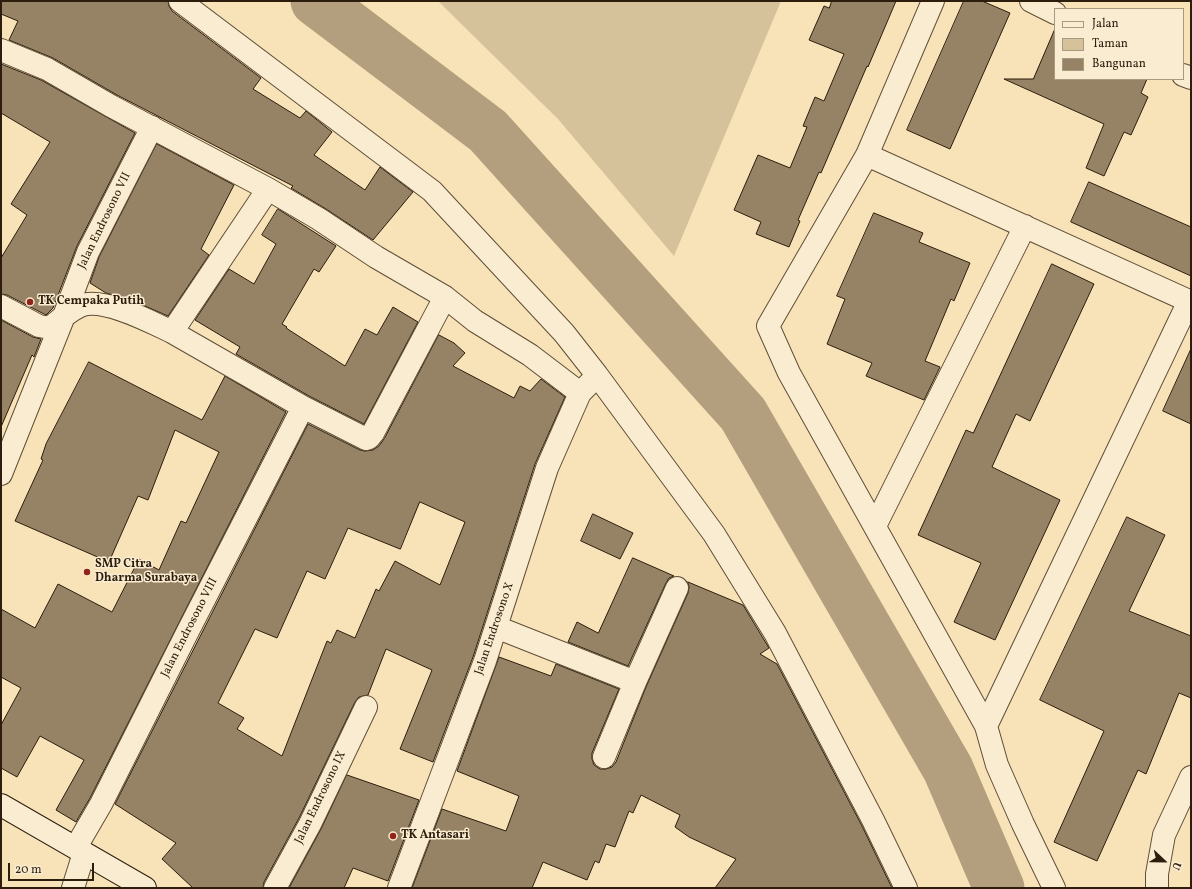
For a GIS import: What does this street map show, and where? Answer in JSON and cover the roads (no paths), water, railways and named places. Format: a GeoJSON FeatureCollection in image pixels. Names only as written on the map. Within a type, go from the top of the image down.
{"type":"FeatureCollection","features":[{"type":"Feature","properties":{"kind":"street"},"geometry":{"type":"LineString","coordinates":[[180,1],[432,191],[564,333],[597,375],[714,534],[775,633],[873,820],[906,888]]}},
{"type":"Feature","properties":{"kind":"street"},"geometry":{"type":"LineString","coordinates":[[933,1],[867,155],[768,326],[789,373],[986,726],[997,765],[1023,824],[1054,888]]}},
{"type":"Feature","properties":{"kind":"street"},"geometry":{"type":"LineString","coordinates":[[1030,1],[1054,13]]}},
{"type":"Feature","properties":{"kind":"street"},"geometry":{"type":"LineString","coordinates":[[1,50],[47,69],[111,106],[268,189],[319,219],[376,257],[445,297],[475,321],[530,355],[580,393]]}},
{"type":"Feature","properties":{"kind":"street","name":"Jalan Endrosono VII"},"geometry":{"type":"LineString","coordinates":[[1,474],[88,252],[152,127]]}},
{"type":"Feature","properties":{"kind":"street"},"geometry":{"type":"LineString","coordinates":[[867,155],[1190,301],[986,726]]}},
{"type":"Feature","properties":{"kind":"street"},"geometry":{"type":"LineString","coordinates":[[172,332],[268,189]]}},
{"type":"Feature","properties":{"kind":"street"},"geometry":{"type":"LineString","coordinates":[[875,526],[1025,226]]}},
{"type":"Feature","properties":{"kind":"street"},"geometry":{"type":"LineString","coordinates":[[1,306],[39,326],[50,328],[80,305],[97,303],[140,317],[172,332],[304,407],[366,439],[373,433],[445,297]]}},
{"type":"Feature","properties":{"kind":"street","name":"Jalan Endrosono X"},"geometry":{"type":"LineString","coordinates":[[399,888],[485,661],[547,468],[580,393],[597,375]]}},
{"type":"Feature","properties":{"kind":"street","name":"Jalan Endrosono VIII"},"geometry":{"type":"LineString","coordinates":[[73,888],[80,850],[101,804],[187,633],[304,407]]}},
{"type":"Feature","properties":{"kind":"street"},"geometry":{"type":"LineString","coordinates":[[604,757],[635,682],[677,588]]}},
{"type":"Feature","properties":{"kind":"street"},"geometry":{"type":"LineString","coordinates":[[496,626],[635,682]]}},
{"type":"Feature","properties":{"kind":"street","name":"Jalan Endrosono IX"},"geometry":{"type":"LineString","coordinates":[[275,888],[310,824],[366,707]]}},
{"type":"Feature","properties":{"kind":"street"},"geometry":{"type":"LineString","coordinates":[[1157,888],[1157,874],[1164,835],[1191,777]]}},
{"type":"Feature","properties":{"kind":"street"},"geometry":{"type":"LineString","coordinates":[[1,805],[146,888]]}},
{"type":"Feature","properties":{"kind":"waterway"},"geometry":{"type":"LineString","coordinates":[[316,1],[488,131],[743,414],[948,769],[999,888]]}},
{"type":"Feature","properties":{"kind":"place","name":"TK Cempaka Putih"},"geometry":{"type":"Point","coordinates":[30,302]}},
{"type":"Feature","properties":{"kind":"place","name":"SMP Citra Dharma Surabaya"},"geometry":{"type":"Point","coordinates":[87,572]}},
{"type":"Feature","properties":{"kind":"place","name":"TK Antasari"},"geometry":{"type":"Point","coordinates":[393,836]}}]}
